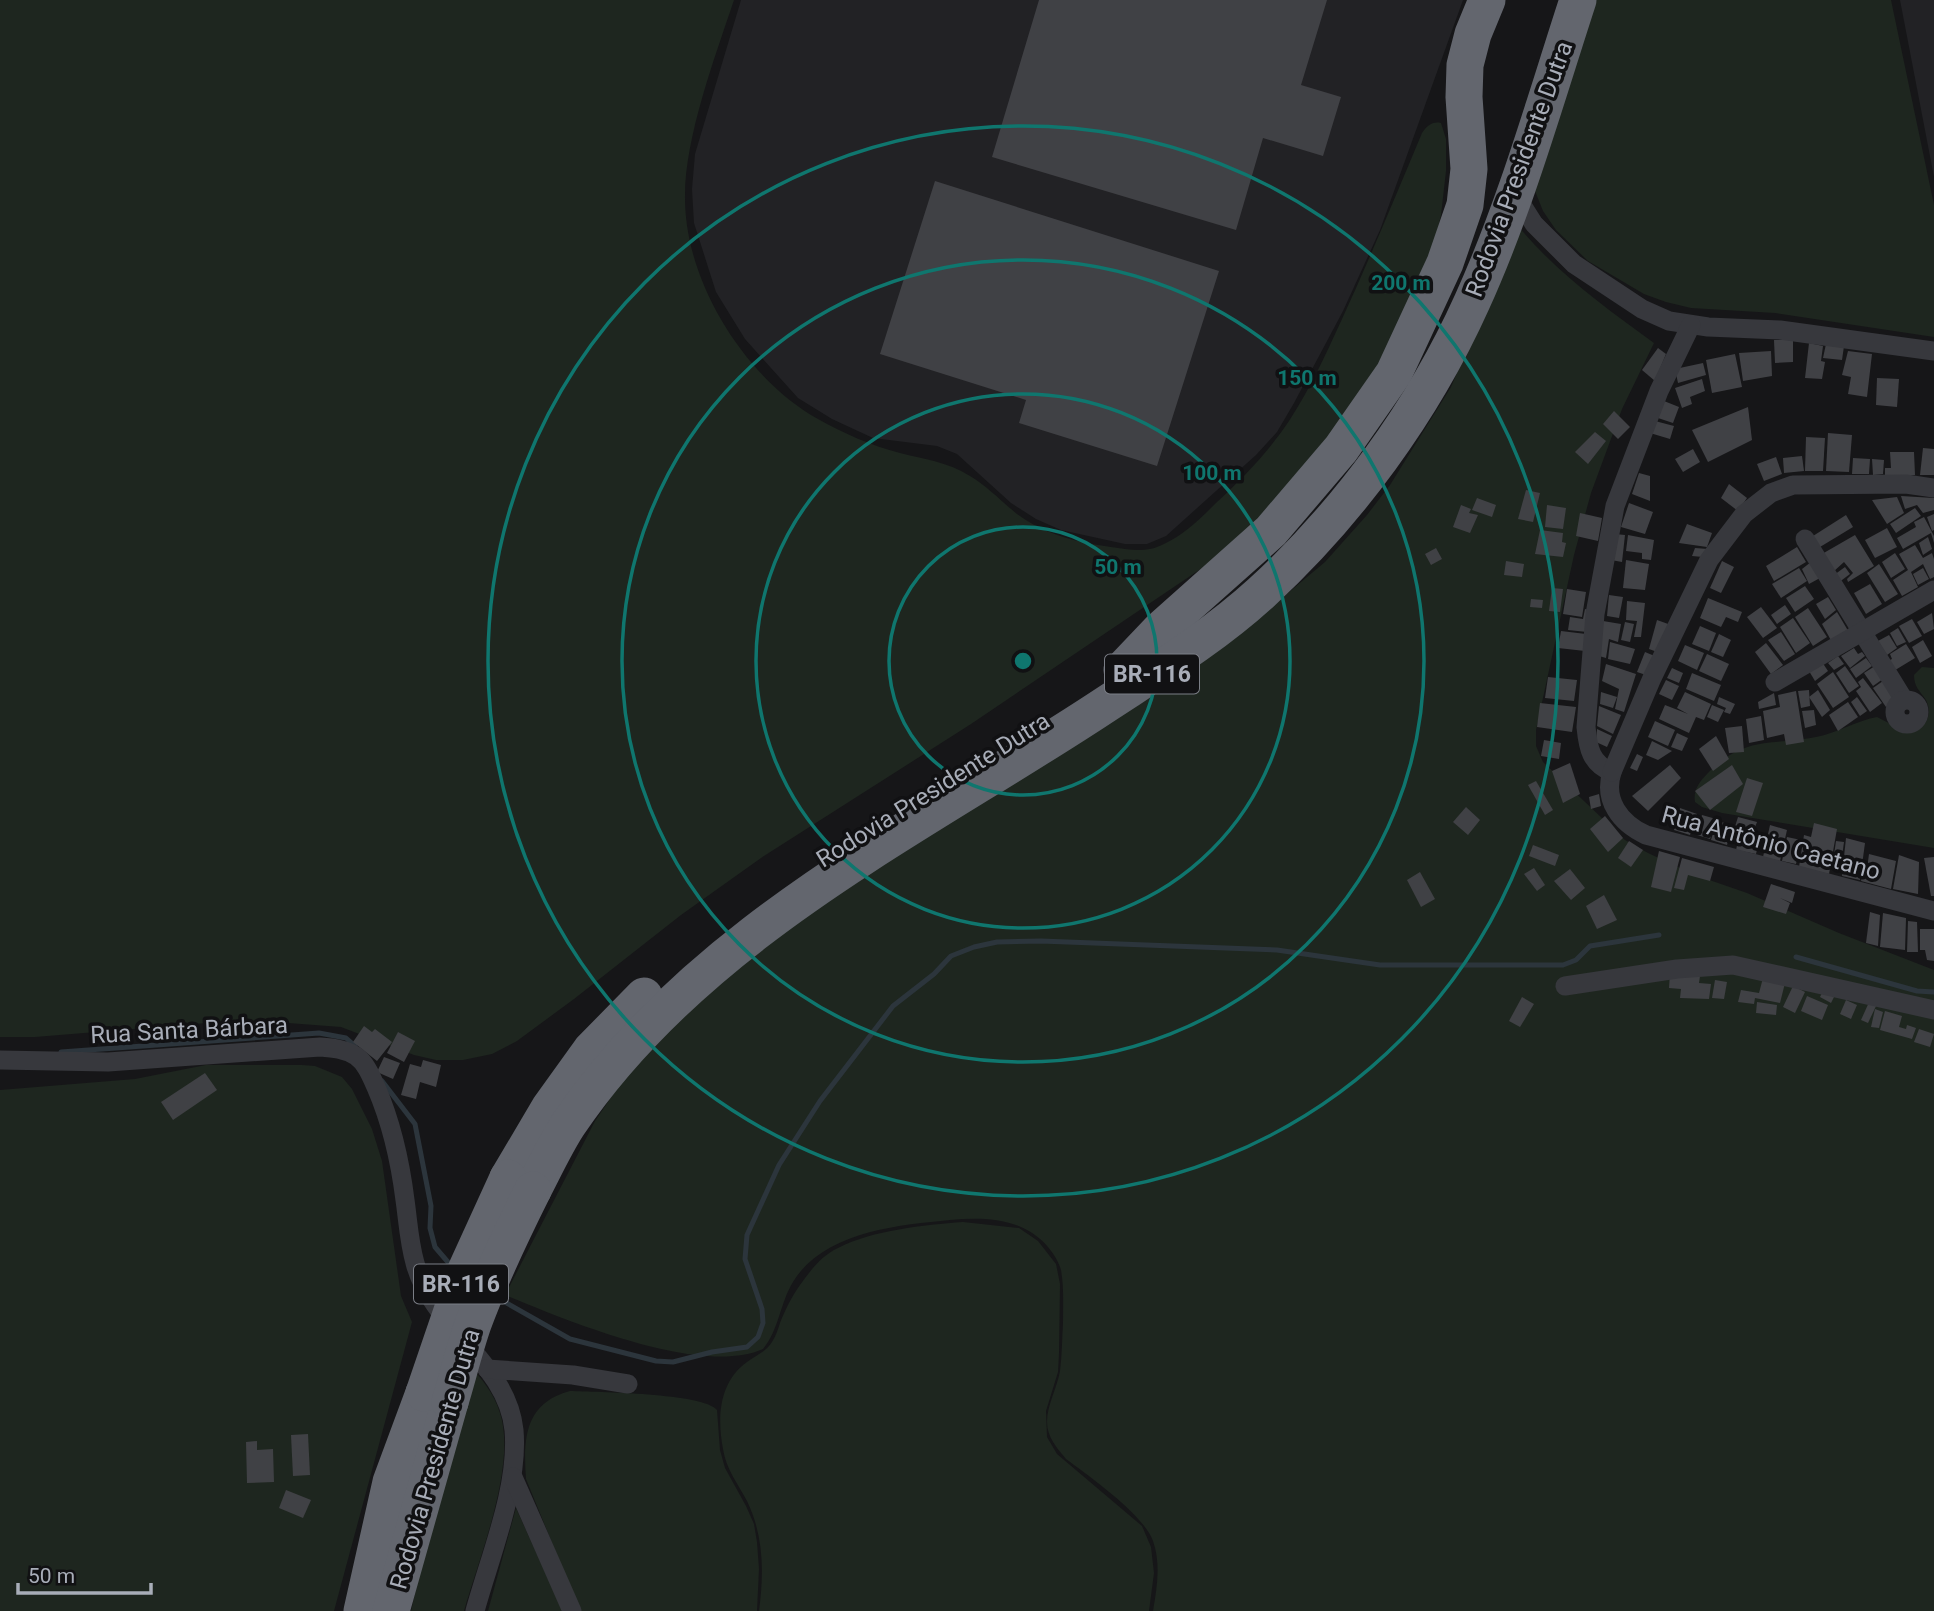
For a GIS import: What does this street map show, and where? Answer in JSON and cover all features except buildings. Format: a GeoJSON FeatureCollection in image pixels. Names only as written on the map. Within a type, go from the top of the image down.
{"type":"FeatureCollection","features":[{"type":"Feature","properties":{"kind":"highway"},"geometry":{"type":"LineString","coordinates":[[1122,670],[1161,629],[1271,531],[1341,449],[1394,373],[1445,264],[1465,205],[1469,169],[1464,97],[1465,65],[1473,34],[1487,0]]}},
{"type":"Feature","properties":{"kind":"highway","name":"Rodovia Presidente Dutra"},"geometry":{"type":"LineString","coordinates":[[362,1611],[391,1482],[437,1398],[482,1301],[503,1250],[520,1184],[550,1107],[591,1050],[654,987],[712,938],[789,880],[1122,670],[1213,608],[1285,541],[1357,454],[1440,318],[1464,265],[1488,199],[1551,0]]}},
{"type":"Feature","properties":{"kind":"highway","name":"Rodovia Presidente Dutra"},"geometry":{"type":"LineString","coordinates":[[520,1184],[566,1129],[604,1077],[683,992],[737,947],[885,841],[1041,748],[1207,637],[1261,593],[1342,508],[1419,401],[1447,354],[1472,302],[1515,194],[1578,0]]}},
{"type":"Feature","properties":{"kind":"highway","name":"Rodovia Presidente Dutra"},"geometry":{"type":"LineString","coordinates":[[391,1611],[437,1398]]}},
{"type":"Feature","properties":{"kind":"street"},"geometry":{"type":"LineString","coordinates":[[1515,194],[1534,224],[1574,264],[1642,309],[1669,321],[1691,325],[1780,330],[1934,351]]}},
{"type":"Feature","properties":{"kind":"street"},"geometry":{"type":"LineString","coordinates":[[1691,325],[1659,391],[1626,473],[1615,506],[1604,559],[1595,614],[1586,716],[1587,736],[1595,761],[1602,768],[1612,772],[1652,678],[1709,560],[1744,514],[1771,493],[1793,485],[1906,484],[1934,488]]}},
{"type":"Feature","properties":{"kind":"street"},"geometry":{"type":"LineString","coordinates":[[1805,539],[1904,700]]}},
{"type":"Feature","properties":{"kind":"street"},"geometry":{"type":"LineString","coordinates":[[1775,682],[1934,590]]}},
{"type":"Feature","properties":{"kind":"street","name":"Rua Antônio Caetano"},"geometry":{"type":"LineString","coordinates":[[1612,772],[1609,791],[1611,802],[1632,827],[1646,835],[1934,911]]}},
{"type":"Feature","properties":{"kind":"street"},"geometry":{"type":"LineString","coordinates":[[1565,986],[1676,969],[1733,965],[1934,1010]]}},
{"type":"Feature","properties":{"kind":"street","name":"Rua Santa Bárbara"},"geometry":{"type":"LineString","coordinates":[[0,1060],[108,1062],[333,1048],[354,1055],[370,1075],[393,1132],[411,1248],[419,1278],[444,1318],[486,1369]]}},
{"type":"Feature","properties":{"kind":"street"},"geometry":{"type":"LineString","coordinates":[[486,1369],[573,1375],[628,1384]]}},
{"type":"Feature","properties":{"kind":"street"},"geometry":{"type":"LineString","coordinates":[[475,1611],[513,1477],[514,1431],[510,1409],[502,1390],[486,1369]]}},
{"type":"Feature","properties":{"kind":"street"},"geometry":{"type":"LineString","coordinates":[[513,1477],[572,1611]]}},
{"type":"Feature","properties":{"kind":"shaded area"},"geometry":{"type":"Polygon","coordinates":[[[0,0],[734,0],[695,123],[686,173],[685,196],[687,228],[707,293],[744,353],[766,379],[791,401],[818,419],[879,447],[962,471],[1017,514],[1050,532],[1074,540],[1118,548],[1151,549],[1179,535],[1199,520],[1236,483],[1281,432],[1304,396],[1330,345],[1422,133],[1435,123],[1441,123],[1446,139],[1446,171],[1441,215],[1436,237],[1392,345],[1352,409],[1271,507],[1208,564],[971,724],[761,858],[681,915],[517,1041],[492,1054],[463,1060],[436,1060],[414,1055],[341,1027],[288,1023],[231,1021],[35,1037],[0,1037],[0,0]]]}},
{"type":"Feature","properties":{"kind":"shaded area"},"geometry":{"type":"Polygon","coordinates":[[[741,0],[1463,0],[1380,230],[1343,311],[1277,432],[1256,455],[1166,536],[1147,544],[1125,544],[1061,530],[1036,519],[1011,503],[957,454],[937,446],[873,438],[832,419],[798,398],[745,339],[716,292],[694,223],[692,189],[695,154],[741,0]]]}},
{"type":"Feature","properties":{"kind":"shaded area"},"geometry":{"type":"Polygon","coordinates":[[[1591,0],[1891,0],[1934,205],[1934,337],[1775,313],[1691,308],[1666,302],[1644,294],[1588,261],[1556,230],[1543,211],[1535,191],[1591,0]]]}},
{"type":"Feature","properties":{"kind":"shaded area"},"geometry":{"type":"Polygon","coordinates":[[[1900,0],[1934,0],[1934,177],[1900,0]]]}},
{"type":"Feature","properties":{"kind":"shaded area"},"geometry":{"type":"Polygon","coordinates":[[[1519,227],[1566,275],[1654,343],[1622,409],[1591,493],[1574,555],[1536,730],[1536,746],[1543,762],[1625,840],[1648,853],[1695,875],[1747,893],[1934,970],[1934,1611],[1153,1611],[1158,1567],[1153,1541],[1148,1531],[1128,1508],[1066,1459],[1049,1433],[1047,1416],[1059,1377],[1061,1359],[1063,1296],[1060,1267],[1052,1252],[1038,1237],[1027,1230],[1003,1222],[964,1219],[908,1225],[863,1234],[842,1242],[806,1265],[793,1282],[773,1333],[763,1349],[737,1356],[705,1356],[634,1342],[505,1295],[595,1121],[646,1046],[754,948],[1270,608],[1325,562],[1390,485],[1451,387],[1519,227]]]}},
{"type":"Feature","properties":{"kind":"shaded area"},"geometry":{"type":"Polygon","coordinates":[[[1922,667],[1934,668],[1934,848],[1722,813],[1695,802],[1696,790],[1704,777],[1733,753],[1758,744],[1816,737],[1877,717],[1908,733],[1914,732],[1926,722],[1929,712],[1926,700],[1914,679],[1914,675],[1922,667]]]}},
{"type":"Feature","properties":{"kind":"shaded area"},"geometry":{"type":"Polygon","coordinates":[[[206,1065],[315,1066],[342,1077],[352,1089],[372,1129],[382,1161],[401,1296],[412,1322],[334,1611],[0,1611],[0,1090],[135,1079],[206,1065]]]}},
{"type":"Feature","properties":{"kind":"shaded area"},"geometry":{"type":"Polygon","coordinates":[[[963,1222],[1019,1228],[1038,1241],[1056,1264],[1060,1284],[1059,1353],[1058,1372],[1046,1411],[1047,1437],[1057,1454],[1142,1526],[1151,1547],[1154,1573],[1149,1611],[759,1611],[762,1583],[760,1541],[753,1514],[727,1463],[721,1437],[722,1401],[731,1380],[738,1370],[770,1345],[797,1289],[817,1264],[832,1251],[883,1233],[963,1222]]]}},
{"type":"Feature","properties":{"kind":"shaded area"},"geometry":{"type":"Polygon","coordinates":[[[468,1364],[494,1399],[504,1434],[504,1458],[494,1512],[464,1611],[411,1611],[468,1364]]]}},
{"type":"Feature","properties":{"kind":"shaded area"},"geometry":{"type":"Polygon","coordinates":[[[570,1391],[672,1397],[708,1404],[717,1410],[720,1450],[725,1468],[754,1524],[759,1569],[757,1611],[580,1611],[526,1479],[525,1464],[527,1436],[536,1413],[544,1404],[570,1391]]]}},
{"type":"Feature","properties":{"kind":"shaded area"},"geometry":{"type":"Polygon","coordinates":[[[516,1508],[560,1605],[562,1611],[488,1611],[516,1508]]]}},
{"type":"Feature","properties":{"kind":"waterway"},"geometry":{"type":"LineString","coordinates":[[496,1297],[570,1339],[656,1361],[673,1362],[747,1347],[758,1337],[763,1323],[762,1309],[745,1259],[747,1235],[779,1165],[820,1101],[893,1006],[934,974],[951,956],[974,947],[997,942],[1041,941],[1277,950],[1380,965],[1563,965],[1576,960],[1590,946],[1659,935]]}},
{"type":"Feature","properties":{"kind":"waterway"},"geometry":{"type":"LineString","coordinates":[[1796,957],[1917,991],[1934,992]]}},
{"type":"Feature","properties":{"kind":"waterway"},"geometry":{"type":"LineString","coordinates":[[61,1052],[319,1033],[346,1038],[355,1046]]}},
{"type":"Feature","properties":{"kind":"waterway"},"geometry":{"type":"LineString","coordinates":[[382,1081],[415,1124],[431,1206],[430,1228],[435,1247],[453,1268]]}}]}
